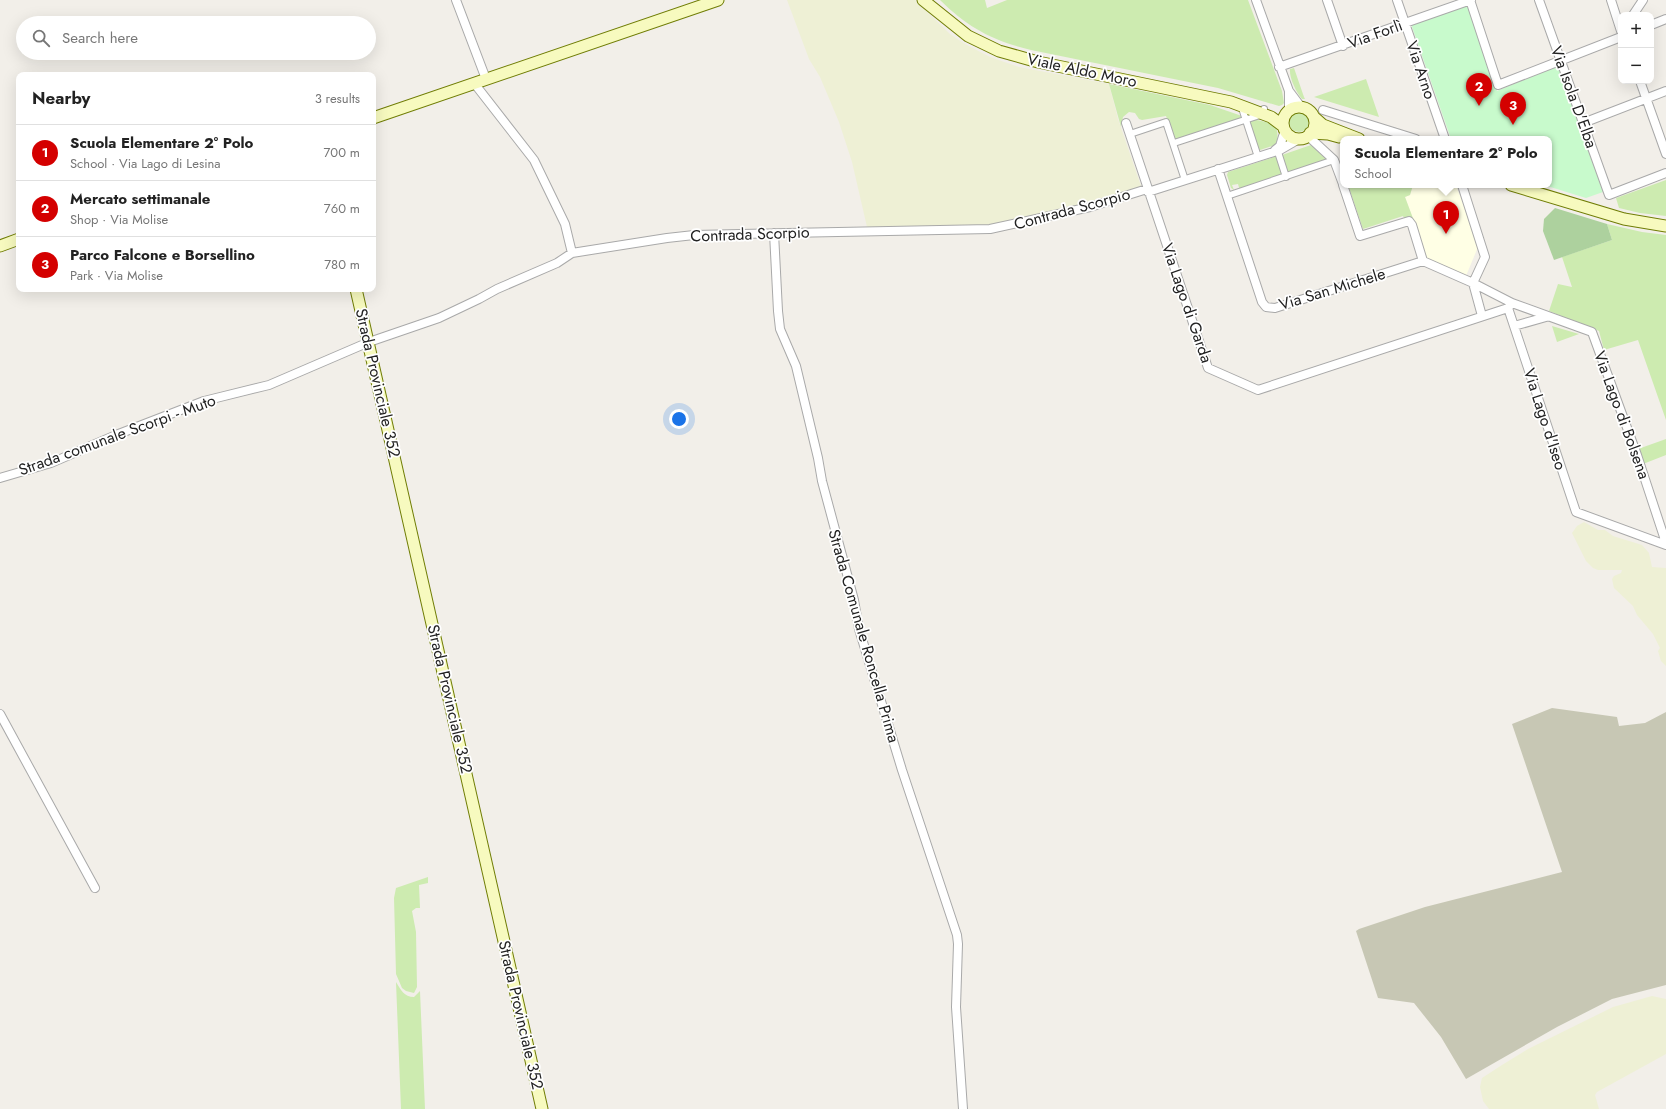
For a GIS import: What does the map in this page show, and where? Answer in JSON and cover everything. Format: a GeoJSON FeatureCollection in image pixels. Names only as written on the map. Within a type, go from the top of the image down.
{"type":"FeatureCollection","features":[{"type":"Feature","properties":{"kind":"main road"},"geometry":{"type":"LineString","coordinates":[[376,117],[718,0]]}},
{"type":"Feature","properties":{"kind":"main road","name":"Viale Aldo Moro"},"geometry":{"type":"LineString","coordinates":[[923,0],[941,16],[968,36],[1013,56],[1237,103],[1264,111],[1288,111],[1301,107]]}},
{"type":"Feature","properties":{"kind":"main road","name":"Viale Aldo Moro"},"geometry":{"type":"LineString","coordinates":[[929,0],[941,16]]}},
{"type":"Feature","properties":{"kind":"main road"},"geometry":{"type":"LineString","coordinates":[[1301,107],[1309,110],[1314,117],[1324,125],[1352,136]]}},
{"type":"Feature","properties":{"kind":"main road","name":"Viale Aldo Moro"},"geometry":{"type":"LineString","coordinates":[[1264,111],[1284,128],[1291,137],[1328,134],[1340,137]]}},
{"type":"Feature","properties":{"kind":"main road"},"geometry":{"type":"LineString","coordinates":[[1284,128],[1283,121],[1288,111]]}},
{"type":"Feature","properties":{"kind":"main road"},"geometry":{"type":"LineString","coordinates":[[1306,136],[1314,124],[1314,117]]}},
{"type":"Feature","properties":{"kind":"main road"},"geometry":{"type":"LineString","coordinates":[[1521,188],[1624,219],[1666,226]]}},
{"type":"Feature","properties":{"kind":"main road"},"geometry":{"type":"LineString","coordinates":[[0,246],[16,240]]}},
{"type":"Feature","properties":{"kind":"main road","name":"Strada Provinciale 352"},"geometry":{"type":"LineString","coordinates":[[357,292],[542,1109]]}},
{"type":"Feature","properties":{"kind":"street"},"geometry":{"type":"LineString","coordinates":[[456,0],[486,80]]}},
{"type":"Feature","properties":{"kind":"street"},"geometry":{"type":"LineString","coordinates":[[1256,0],[1279,67],[1289,91],[1301,107]]}},
{"type":"Feature","properties":{"kind":"street"},"geometry":{"type":"LineString","coordinates":[[1326,0],[1343,46]]}},
{"type":"Feature","properties":{"kind":"street","name":"Via Arno"},"geometry":{"type":"LineString","coordinates":[[1397,0],[1444,136]]}},
{"type":"Feature","properties":{"kind":"street"},"geometry":{"type":"LineString","coordinates":[[1470,0],[1498,86],[1618,38]]}},
{"type":"Feature","properties":{"kind":"street","name":"Via Forlì"},"geometry":{"type":"LineString","coordinates":[[1279,67],[1343,46],[1470,0]]}},
{"type":"Feature","properties":{"kind":"street","name":"Via Isola D'Elba"},"geometry":{"type":"LineString","coordinates":[[1539,0],[1609,195],[1666,173]]}},
{"type":"Feature","properties":{"kind":"street"},"geometry":{"type":"LineString","coordinates":[[1611,0],[1618,22]]}},
{"type":"Feature","properties":{"kind":"street"},"geometry":{"type":"LineString","coordinates":[[1635,12],[1643,0]]}},
{"type":"Feature","properties":{"kind":"street"},"geometry":{"type":"LineString","coordinates":[[1654,24],[1666,19]]}},
{"type":"Feature","properties":{"kind":"street"},"geometry":{"type":"LineString","coordinates":[[474,84],[534,160],[565,224],[572,253]]}},
{"type":"Feature","properties":{"kind":"street"},"geometry":{"type":"LineString","coordinates":[[1641,84],[1666,154]]}},
{"type":"Feature","properties":{"kind":"street"},"geometry":{"type":"LineString","coordinates":[[1288,111],[1289,91]]}},
{"type":"Feature","properties":{"kind":"street"},"geometry":{"type":"LineString","coordinates":[[1584,123],[1666,91]]}},
{"type":"Feature","properties":{"kind":"street"},"geometry":{"type":"LineString","coordinates":[[1237,103],[1246,120],[1258,157]]}},
{"type":"Feature","properties":{"kind":"street"},"geometry":{"type":"LineString","coordinates":[[1323,110],[1406,136]]}},
{"type":"Feature","properties":{"kind":"street"},"geometry":{"type":"LineString","coordinates":[[1174,143],[1246,120],[1264,111]]}},
{"type":"Feature","properties":{"kind":"street"},"geometry":{"type":"LineString","coordinates":[[1130,134],[1166,122],[1185,180]]}},
{"type":"Feature","properties":{"kind":"street","name":"Via Lago di Garda"},"geometry":{"type":"LineString","coordinates":[[1126,123],[1208,368],[1258,390],[1510,306]]}},
{"type":"Feature","properties":{"kind":"street"},"geometry":{"type":"LineString","coordinates":[[1284,128],[1280,146],[1276,151],[1286,176]]}},
{"type":"Feature","properties":{"kind":"street"},"geometry":{"type":"LineString","coordinates":[[1306,136],[1334,160],[1340,177]]}},
{"type":"Feature","properties":{"kind":"street","name":"Contrada Scorpio"},"geometry":{"type":"LineString","coordinates":[[369,342],[439,318],[479,300],[497,289],[557,263],[572,253],[694,235],[966,231],[990,229],[1090,207],[1185,180],[1283,149],[1306,136]]}},
{"type":"Feature","properties":{"kind":"street"},"geometry":{"type":"LineString","coordinates":[[1227,196],[1334,160]]}},
{"type":"Feature","properties":{"kind":"street","name":"Via San Michele"},"geometry":{"type":"LineString","coordinates":[[1218,170],[1262,302],[1266,307],[1275,308],[1423,261]]}},
{"type":"Feature","properties":{"kind":"street"},"geometry":{"type":"LineString","coordinates":[[1344,188],[1360,236],[1409,222],[1412,225],[1423,261],[1473,283],[1510,306],[1546,317]]}},
{"type":"Feature","properties":{"kind":"street"},"geometry":{"type":"LineString","coordinates":[[1463,188],[1485,257],[1473,283],[1482,316]]}},
{"type":"Feature","properties":{"kind":"street","name":"Strada Comunale Roncella Prima"},"geometry":{"type":"LineString","coordinates":[[774,233],[780,329],[790,356],[796,366],[822,481],[854,600],[861,636],[902,770],[957,935],[956,1007],[964,1109]]}},
{"type":"Feature","properties":{"kind":"street","name":"Via Lago d'Iseo"},"geometry":{"type":"LineString","coordinates":[[1510,306],[1514,326],[1576,512],[1666,544]]}},
{"type":"Feature","properties":{"kind":"street"},"geometry":{"type":"LineString","coordinates":[[1514,326],[1546,317]]}},
{"type":"Feature","properties":{"kind":"street","name":"Via Lago di Bolsena"},"geometry":{"type":"LineString","coordinates":[[1546,317],[1592,332],[1640,462],[1666,544]]}},
{"type":"Feature","properties":{"kind":"street","name":"Strada comunale Scorpi - Muto"},"geometry":{"type":"LineString","coordinates":[[0,478],[51,463],[116,435],[204,401],[269,386],[369,342]]}},
{"type":"Feature","properties":{"kind":"street"},"geometry":{"type":"LineString","coordinates":[[0,714],[95,888]]}},
{"type":"Feature","properties":{"kind":"shaded area"},"geometry":{"type":"Polygon","coordinates":[[[787,0],[915,0],[950,34],[990,57],[1019,67],[1109,84],[1118,119],[1141,186],[1137,189],[1105,200],[980,227],[867,227],[852,162],[839,122],[820,77],[809,59],[787,0]]]}},
{"type":"Feature","properties":{"kind":"shaded area"},"geometry":{"type":"Polygon","coordinates":[[[1412,188],[1457,188],[1478,247],[1466,276],[1427,258],[1405,197],[1410,195],[1412,188]]]}},
{"type":"Feature","properties":{"kind":"shaded area"},"geometry":{"type":"Polygon","coordinates":[[[1584,522],[1598,530],[1605,530],[1613,536],[1642,545],[1649,553],[1652,567],[1666,568],[1666,666],[1661,661],[1658,651],[1660,648],[1653,634],[1637,615],[1633,606],[1614,588],[1612,579],[1614,576],[1621,573],[1622,570],[1598,570],[1593,568],[1586,561],[1572,533],[1577,526],[1584,522]]]}},
{"type":"Feature","properties":{"kind":"shaded area"},"geometry":{"type":"Polygon","coordinates":[[[1552,708],[1617,717],[1619,726],[1645,723],[1666,712],[1666,985],[1612,999],[1557,1027],[1466,1079],[1441,1037],[1414,1003],[1378,998],[1356,931],[1425,907],[1562,872],[1512,724],[1552,708]]]}},
{"type":"Feature","properties":{"kind":"shaded area"},"geometry":{"type":"Polygon","coordinates":[[[1652,996],[1666,999],[1666,1054],[1597,1092],[1595,1095],[1599,1109],[1489,1109],[1483,1101],[1480,1087],[1482,1078],[1502,1065],[1528,1049],[1613,1007],[1652,996]]]}},
{"type":"Feature","properties":{"kind":"green space"},"geometry":{"type":"Polygon","coordinates":[[[940,0],[985,0],[987,8],[1007,0],[1248,0],[1282,91],[1284,103],[1279,106],[1218,88],[1017,46],[981,32],[960,18],[940,0]]]}},
{"type":"Feature","properties":{"kind":"green space"},"geometry":{"type":"Polygon","coordinates":[[[1468,4],[1497,91],[1558,66],[1603,192],[1586,198],[1552,187],[1552,136],[1450,136],[1411,24],[1468,4]]]}},
{"type":"Feature","properties":{"kind":"green space"},"geometry":{"type":"Polygon","coordinates":[[[1294,68],[1305,99],[1302,99],[1295,89],[1290,72],[1290,69],[1294,68]]]}},
{"type":"Feature","properties":{"kind":"green space"},"geometry":{"type":"Polygon","coordinates":[[[1366,79],[1379,117],[1314,97],[1366,79]]]}},
{"type":"Feature","properties":{"kind":"green space"},"geometry":{"type":"Polygon","coordinates":[[[1109,84],[1210,105],[1242,116],[1243,119],[1175,141],[1166,116],[1142,120],[1139,119],[1135,113],[1129,112],[1123,117],[1121,127],[1109,84]]]}},
{"type":"Feature","properties":{"kind":"green space"},"geometry":{"type":"Polygon","coordinates":[[[1299,112],[1306,115],[1309,122],[1306,129],[1299,132],[1292,129],[1289,122],[1292,115],[1299,112]]]}},
{"type":"Feature","properties":{"kind":"green space"},"geometry":{"type":"Polygon","coordinates":[[[1253,119],[1274,124],[1278,134],[1275,145],[1257,151],[1247,120],[1253,119]]]}},
{"type":"Feature","properties":{"kind":"green space"},"geometry":{"type":"Polygon","coordinates":[[[1311,145],[1328,161],[1288,174],[1282,155],[1311,145]]]}},
{"type":"Feature","properties":{"kind":"green space"},"geometry":{"type":"Polygon","coordinates":[[[1277,156],[1283,176],[1240,191],[1238,184],[1232,185],[1234,190],[1231,188],[1227,175],[1228,172],[1277,156]]]}},
{"type":"Feature","properties":{"kind":"green space"},"geometry":{"type":"Polygon","coordinates":[[[1666,180],[1666,216],[1640,213],[1619,208],[1616,198],[1666,180]]]}},
{"type":"Feature","properties":{"kind":"green space"},"geometry":{"type":"Polygon","coordinates":[[[1349,188],[1412,188],[1410,195],[1405,197],[1414,221],[1411,218],[1404,218],[1403,216],[1363,229],[1349,188]]]}},
{"type":"Feature","properties":{"kind":"green space"},"geometry":{"type":"Polygon","coordinates":[[[1555,208],[1607,224],[1612,240],[1554,260],[1543,231],[1544,219],[1555,208]]]}},
{"type":"Feature","properties":{"kind":"green space"},"geometry":{"type":"Polygon","coordinates":[[[1607,224],[1642,232],[1666,235],[1666,420],[1638,340],[1604,350],[1599,331],[1549,311],[1558,284],[1572,287],[1562,257],[1612,240],[1607,224]]]}},
{"type":"Feature","properties":{"kind":"green space"},"geometry":{"type":"Polygon","coordinates":[[[1552,326],[1579,334],[1557,342],[1552,326]]]}},
{"type":"Feature","properties":{"kind":"green space"},"geometry":{"type":"Polygon","coordinates":[[[1666,439],[1666,455],[1643,464],[1638,449],[1666,439]]]}},
{"type":"Feature","properties":{"kind":"green space"},"geometry":{"type":"Polygon","coordinates":[[[428,877],[428,883],[419,885],[420,908],[416,908],[412,911],[416,932],[417,987],[414,993],[406,991],[402,988],[396,974],[394,898],[396,888],[428,877]]]}},
{"type":"Feature","properties":{"kind":"green space"},"geometry":{"type":"Polygon","coordinates":[[[396,982],[408,996],[414,997],[420,991],[425,1109],[401,1109],[396,982]]]}},
{"type":"Feature","properties":{"kind":"place","name":"Mercato settimanale"},"geometry":{"type":"Point","coordinates":[1479,106]}},
{"type":"Feature","properties":{"kind":"place","name":"Parco Falcone e Borsellino"},"geometry":{"type":"Point","coordinates":[1513,125]}},
{"type":"Feature","properties":{"kind":"place","name":"Scuola Elementare 2° Polo"},"geometry":{"type":"Point","coordinates":[1446,234]}}]}
